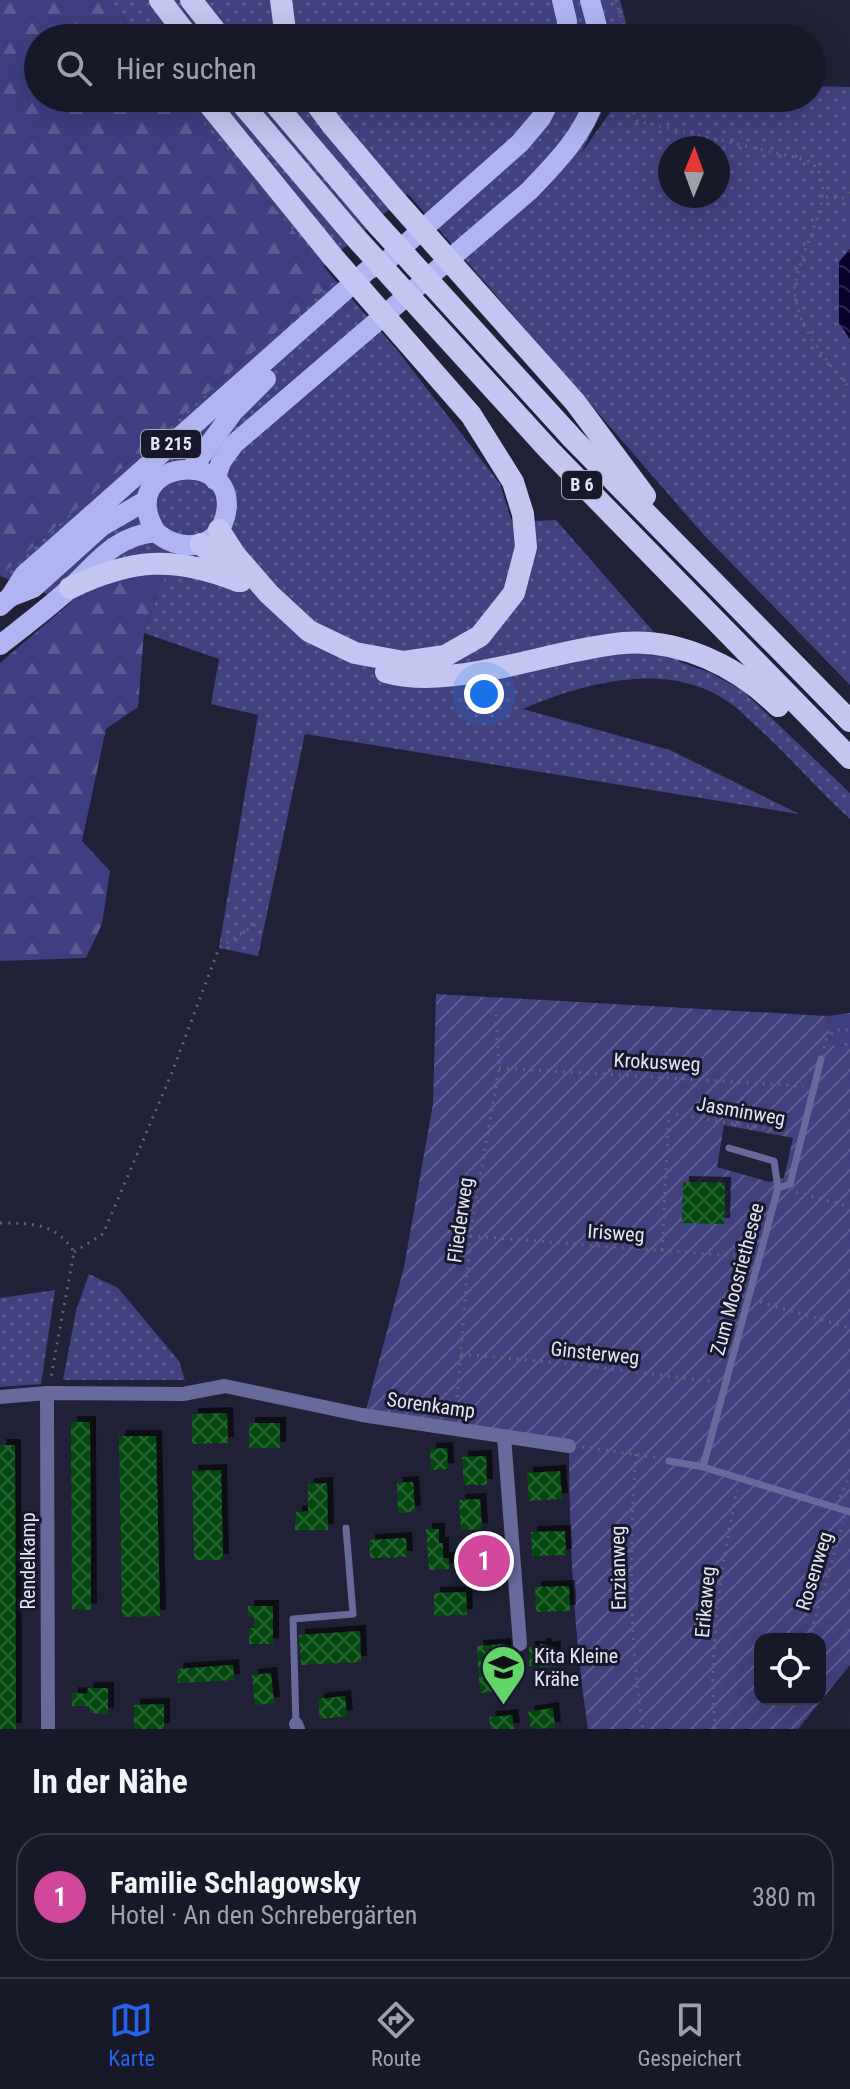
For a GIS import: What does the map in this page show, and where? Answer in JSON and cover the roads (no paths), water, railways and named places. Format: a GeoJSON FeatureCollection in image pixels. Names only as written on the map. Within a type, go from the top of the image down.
{"type":"FeatureCollection","features":[{"type":"Feature","properties":{"kind":"highway"},"geometry":{"type":"LineString","coordinates":[[147,0],[161,24]]}},
{"type":"Feature","properties":{"kind":"highway"},"geometry":{"type":"LineString","coordinates":[[160,0],[178,24]]}},
{"type":"Feature","properties":{"kind":"highway"},"geometry":{"type":"LineString","coordinates":[[191,0],[210,24]]}},
{"type":"Feature","properties":{"kind":"highway"},"geometry":{"type":"LineString","coordinates":[[281,0],[284,24]]}},
{"type":"Feature","properties":{"kind":"highway"},"geometry":{"type":"LineString","coordinates":[[215,112],[333,257],[471,415],[513,482],[523,514],[526,547],[514,593],[480,636],[445,656],[404,662],[355,653],[309,631],[269,594],[235,555],[219,530]]}},
{"type":"Feature","properties":{"kind":"highway","name":"B 6"},"geometry":{"type":"LineString","coordinates":[[249,112],[429,321],[663,570],[850,759]]}},
{"type":"Feature","properties":{"kind":"highway","name":"B 6"},"geometry":{"type":"LineString","coordinates":[[282,112],[375,222],[573,439],[850,721]]}},
{"type":"Feature","properties":{"kind":"highway"},"geometry":{"type":"LineString","coordinates":[[322,112],[397,202],[575,402],[698,568]]}},
{"type":"Feature","properties":{"kind":"highway"},"geometry":{"type":"LineString","coordinates":[[201,544],[302,637],[351,663],[402,676],[447,676],[626,643],[669,646],[720,663],[761,689],[831,756],[850,759]]}},
{"type":"Feature","properties":{"kind":"highway"},"geometry":{"type":"LineString","coordinates":[[70,588],[121,567],[150,563],[189,566],[244,583]]}},
{"type":"Feature","properties":{"kind":"main road"},"geometry":{"type":"LineString","coordinates":[[562,0],[567,24]]}},
{"type":"Feature","properties":{"kind":"main road"},"geometry":{"type":"LineString","coordinates":[[590,0],[596,24]]}},
{"type":"Feature","properties":{"kind":"main road","name":"B 215"},"geometry":{"type":"LineString","coordinates":[[192,468],[249,394],[374,278],[387,261],[520,143],[544,112]]}},
{"type":"Feature","properties":{"kind":"main road","name":"B 215"},"geometry":{"type":"LineString","coordinates":[[215,480],[221,462],[234,444],[529,191],[565,152],[590,112]]}},
{"type":"Feature","properties":{"kind":"main road","name":"B 215"},"geometry":{"type":"LineString","coordinates":[[5,602],[24,575],[368,270],[387,261]]}},
{"type":"Feature","properties":{"kind":"main road","name":"B 215"},"geometry":{"type":"LineString","coordinates":[[5,602],[33,588],[102,526],[147,500],[159,479],[169,472],[192,468],[205,472],[215,480],[222,489],[226,509],[219,530]]}},
{"type":"Feature","properties":{"kind":"main road"},"geometry":{"type":"LineString","coordinates":[[147,500],[147,512],[156,532],[176,545],[189,547],[201,544],[219,530]]}},
{"type":"Feature","properties":{"kind":"main road"},"geometry":{"type":"LineString","coordinates":[[0,645],[120,543],[137,534],[156,532]]}},
{"type":"Feature","properties":{"kind":"street","name":"Sorenkamp"},"geometry":{"type":"LineString","coordinates":[[0,1397],[47,1393],[183,1394],[225,1386],[362,1415],[569,1446]]}},
{"type":"Feature","properties":{"kind":"street","name":"Rendelkamp"},"geometry":{"type":"LineString","coordinates":[[47,1393],[48,1729]]}},
{"type":"Feature","properties":{"kind":"street"},"geometry":{"type":"LineString","coordinates":[[504,1436],[520,1644]]}},
{"type":"Feature","properties":{"kind":"lane","name":"Zum Moosriethesee"},"geometry":{"type":"LineString","coordinates":[[703,1467],[778,1188],[790,1184],[821,1059]]}},
{"type":"Feature","properties":{"kind":"lane"},"geometry":{"type":"LineString","coordinates":[[729,1148],[774,1161],[778,1188]]}},
{"type":"Feature","properties":{"kind":"lane"},"geometry":{"type":"LineString","coordinates":[[669,1461],[703,1467],[848,1512]]}},
{"type":"Feature","properties":{"kind":"lane"},"geometry":{"type":"LineString","coordinates":[[297,1727],[293,1619],[353,1614],[346,1528]]}},
{"type":"Feature","properties":{"kind":"water"},"geometry":{"type":"Polygon","coordinates":[[[850,249],[850,339],[839,323],[839,262],[850,249]]]}},
{"type":"Feature","properties":{"kind":"place","name":"Familie Schlagowsky"},"geometry":{"type":"Point","coordinates":[484,1561]}},
{"type":"Feature","properties":{"kind":"place","name":"Kita Kleine Krähe"},"geometry":{"type":"Point","coordinates":[503,1707]}}]}
